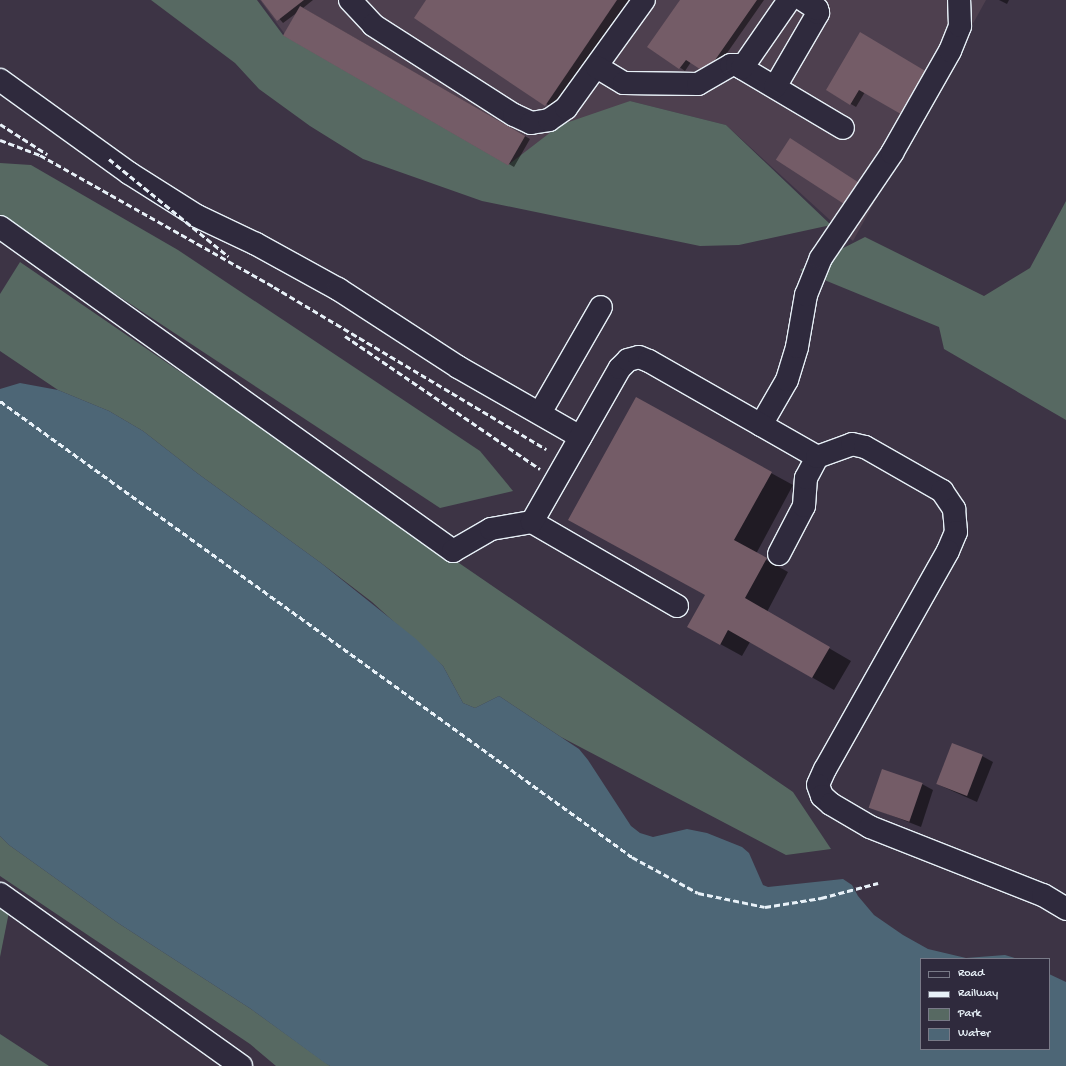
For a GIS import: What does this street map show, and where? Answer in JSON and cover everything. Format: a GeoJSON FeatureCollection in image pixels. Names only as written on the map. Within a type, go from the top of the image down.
{"type":"FeatureCollection","features":[{"type":"Feature","properties":{"kind":"lane"},"geometry":{"type":"LineString","coordinates":[[350,0],[373,25],[514,115],[531,123],[549,120],[566,108],[644,0]]}},
{"type":"Feature","properties":{"kind":"lane"},"geometry":{"type":"LineString","coordinates":[[742,68],[789,0]]}},
{"type":"Feature","properties":{"kind":"lane"},"geometry":{"type":"LineString","coordinates":[[775,87],[818,13],[817,9],[803,0]]}},
{"type":"Feature","properties":{"kind":"lane"},"geometry":{"type":"LineString","coordinates":[[761,425],[787,380],[797,347],[806,295],[821,258],[892,154],[950,51],[960,26],[959,0]]}},
{"type":"Feature","properties":{"kind":"lane"},"geometry":{"type":"LineString","coordinates":[[597,67],[624,83],[698,84],[731,65],[742,68],[843,128]]}},
{"type":"Feature","properties":{"kind":"lane"},"geometry":{"type":"LineString","coordinates":[[0,80],[128,173],[197,216],[256,244],[338,288],[458,367],[580,437]]}},
{"type":"Feature","properties":{"kind":"lane"},"geometry":{"type":"LineString","coordinates":[[0,227],[453,551],[491,529],[532,522],[678,606]]}},
{"type":"Feature","properties":{"kind":"lane"},"geometry":{"type":"LineString","coordinates":[[540,414],[601,306]]}},
{"type":"Feature","properties":{"kind":"lane"},"geometry":{"type":"LineString","coordinates":[[532,522],[620,368],[628,360],[639,357],[817,457]]}},
{"type":"Feature","properties":{"kind":"lane"},"geometry":{"type":"LineString","coordinates":[[779,554],[804,506],[806,478],[817,457],[852,444],[874,451],[942,491],[954,509],[956,532],[948,551],[824,769],[818,785],[822,796],[870,827],[1043,895],[1066,909]]}},
{"type":"Feature","properties":{"kind":"lane"},"geometry":{"type":"LineString","coordinates":[[0,894],[241,1066]]}},
{"type":"Feature","properties":{"kind":"shaded area"},"geometry":{"type":"Polygon","coordinates":[[[260,0],[986,0],[853,241],[726,125],[630,101],[510,170],[292,44],[260,0]]]}},
{"type":"Feature","properties":{"kind":"green space"},"geometry":{"type":"Polygon","coordinates":[[[151,0],[257,0],[283,35],[508,165],[560,125],[630,101],[726,125],[831,225],[739,245],[700,246],[482,201],[363,159],[310,126],[259,89],[235,63],[151,0]]]}},
{"type":"Feature","properties":{"kind":"green space"},"geometry":{"type":"Polygon","coordinates":[[[0,163],[31,165],[178,250],[480,451],[513,491],[440,508],[0,218],[0,163]]]}},
{"type":"Feature","properties":{"kind":"green space"},"geometry":{"type":"Polygon","coordinates":[[[1066,201],[1066,420],[944,349],[939,327],[800,270],[865,237],[984,296],[1030,268],[1066,201]]]}},
{"type":"Feature","properties":{"kind":"green space"},"geometry":{"type":"Polygon","coordinates":[[[20,262],[793,792],[831,849],[786,855],[561,737],[499,696],[475,708],[463,703],[443,666],[372,602],[321,563],[197,473],[143,431],[109,411],[58,390],[0,351],[0,294],[20,262]]]}},
{"type":"Feature","properties":{"kind":"green space"},"geometry":{"type":"Polygon","coordinates":[[[0,836],[9,845],[118,923],[251,1009],[330,1066],[276,1066],[250,1044],[0,876],[0,836]]]}},
{"type":"Feature","properties":{"kind":"green space"},"geometry":{"type":"Polygon","coordinates":[[[0,906],[9,912],[0,957],[0,906]]]}},
{"type":"Feature","properties":{"kind":"green space"},"geometry":{"type":"Polygon","coordinates":[[[0,1034],[49,1066],[0,1066],[0,1034]]]}},
{"type":"Feature","properties":{"kind":"water"},"geometry":{"type":"Polygon","coordinates":[[[20,383],[58,390],[109,411],[143,431],[197,473],[321,563],[416,639],[443,666],[463,703],[475,708],[499,696],[579,749],[588,760],[631,826],[640,833],[653,837],[687,829],[707,833],[742,847],[749,853],[763,885],[768,887],[843,879],[852,885],[858,896],[874,915],[903,935],[928,949],[966,958],[920,958],[920,1050],[1050,1050],[1050,974],[1066,982],[1066,1066],[330,1066],[325,1063],[251,1009],[118,923],[9,845],[0,836],[0,389],[20,383]]]}},
{"type":"Feature","properties":{"kind":"water"},"geometry":{"type":"Polygon","coordinates":[[[1005,955],[1015,958],[966,958],[1005,955]]]}},
{"type":"Feature","properties":{"kind":"building"},"geometry":{"type":"Polygon","coordinates":[[[261,0],[304,0],[277,21],[261,0]]]}},
{"type":"Feature","properties":{"kind":"building"},"geometry":{"type":"Polygon","coordinates":[[[426,0],[617,0],[545,106],[414,18],[426,0]]]}},
{"type":"Feature","properties":{"kind":"building"},"geometry":{"type":"Polygon","coordinates":[[[680,0],[757,0],[706,73],[686,60],[679,69],[647,47],[680,0]]]}},
{"type":"Feature","properties":{"kind":"building"},"geometry":{"type":"Polygon","coordinates":[[[300,6],[525,136],[508,165],[283,35],[300,6]]]}},
{"type":"Feature","properties":{"kind":"building"},"geometry":{"type":"Polygon","coordinates":[[[860,32],[932,75],[906,117],[859,90],[850,105],[826,90],[860,32]]]}},
{"type":"Feature","properties":{"kind":"building"},"geometry":{"type":"Polygon","coordinates":[[[790,138],[866,188],[852,209],[776,160],[790,138]]]}},
{"type":"Feature","properties":{"kind":"building"},"geometry":{"type":"Polygon","coordinates":[[[636,397],[772,472],[734,540],[767,558],[745,598],[830,647],[812,678],[728,630],[720,645],[687,627],[705,595],[568,520],[636,397]]]}},
{"type":"Feature","properties":{"kind":"building"},"geometry":{"type":"Polygon","coordinates":[[[952,743],[983,755],[967,796],[936,784],[952,743]]]}},
{"type":"Feature","properties":{"kind":"building"},"geometry":{"type":"Polygon","coordinates":[[[882,769],[923,783],[909,822],[869,808],[882,769]]]}},
{"type":"Feature","properties":{"kind":"railway"},"geometry":{"type":"LineString","coordinates":[[0,124],[47,154]]}},
{"type":"Feature","properties":{"kind":"railway"},"geometry":{"type":"LineString","coordinates":[[0,140],[40,155],[274,287],[546,449]]}},
{"type":"Feature","properties":{"kind":"railway"},"geometry":{"type":"LineString","coordinates":[[109,159],[228,256]]}},
{"type":"Feature","properties":{"kind":"railway"},"geometry":{"type":"LineString","coordinates":[[345,336],[540,469]]}},
{"type":"Feature","properties":{"kind":"railway"},"geometry":{"type":"LineString","coordinates":[[0,401],[632,857],[698,893],[765,907],[821,898],[878,883]]}}]}
